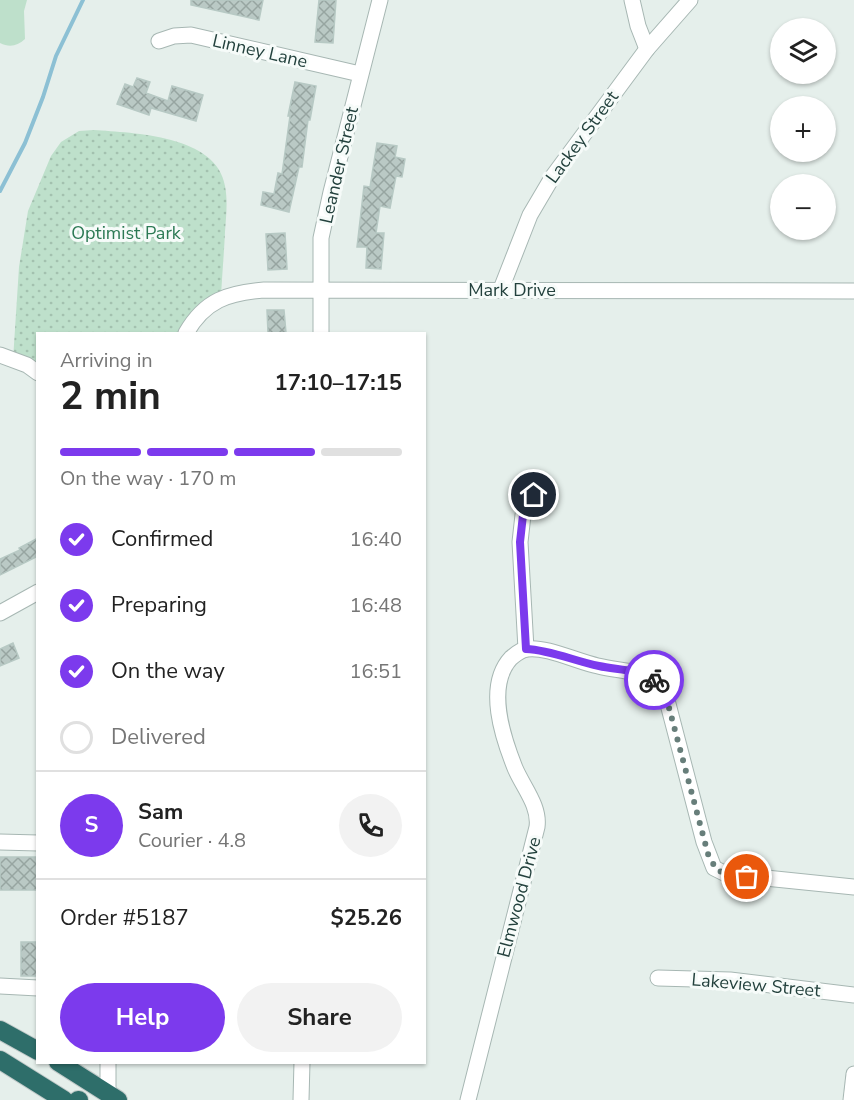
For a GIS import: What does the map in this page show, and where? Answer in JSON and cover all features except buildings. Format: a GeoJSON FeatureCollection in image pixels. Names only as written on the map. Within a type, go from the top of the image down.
{"type":"FeatureCollection","features":[{"type":"Feature","properties":{"kind":"highway"},"geometry":{"type":"LineString","coordinates":[[0,1030],[36,1050]]}},
{"type":"Feature","properties":{"kind":"highway"},"geometry":{"type":"LineString","coordinates":[[0,1060],[64,1100]]}},
{"type":"Feature","properties":{"kind":"highway"},"geometry":{"type":"LineString","coordinates":[[65,1064],[113,1096]]}},
{"type":"Feature","properties":{"kind":"street","name":"Leander Street"},"geometry":{"type":"LineString","coordinates":[[321,332],[321,238],[380,0]]}},
{"type":"Feature","properties":{"kind":"street"},"geometry":{"type":"LineString","coordinates":[[632,0],[646,49]]}},
{"type":"Feature","properties":{"kind":"street","name":"Lackey Street"},"geometry":{"type":"LineString","coordinates":[[501,289],[539,198],[646,49],[690,0]]}},
{"type":"Feature","properties":{"kind":"street","name":"Linney Lane"},"geometry":{"type":"LineString","coordinates":[[159,41],[174,36],[191,35],[360,74]]}},
{"type":"Feature","properties":{"kind":"street","name":"Mark Drive"},"geometry":{"type":"LineString","coordinates":[[187,332],[203,311],[221,297],[240,292],[501,289],[854,291]]}},
{"type":"Feature","properties":{"kind":"street"},"geometry":{"type":"LineString","coordinates":[[0,355],[27,365],[36,372]]}},
{"type":"Feature","properties":{"kind":"street"},"geometry":{"type":"LineString","coordinates":[[534,495],[523,515],[520,542],[526,649],[542,650],[599,666],[639,673],[654,681],[664,693],[668,704],[704,842],[714,868],[726,874],[854,887]]}},
{"type":"Feature","properties":{"kind":"street"},"geometry":{"type":"LineString","coordinates":[[0,613],[36,593]]}},
{"type":"Feature","properties":{"kind":"street","name":"Elmwood Drive"},"geometry":{"type":"LineString","coordinates":[[468,1100],[537,827],[536,811],[516,772],[505,743],[499,713],[500,677],[507,663],[517,652],[526,649]]}},
{"type":"Feature","properties":{"kind":"street"},"geometry":{"type":"LineString","coordinates":[[0,842],[36,843]]}},
{"type":"Feature","properties":{"kind":"street","name":"Lakeview Street"},"geometry":{"type":"LineString","coordinates":[[658,978],[730,980],[854,995]]}},
{"type":"Feature","properties":{"kind":"street"},"geometry":{"type":"LineString","coordinates":[[0,986],[36,988]]}},
{"type":"Feature","properties":{"kind":"street"},"geometry":{"type":"LineString","coordinates":[[108,1064],[113,1096]]}},
{"type":"Feature","properties":{"kind":"street"},"geometry":{"type":"LineString","coordinates":[[301,1100],[302,1064]]}},
{"type":"Feature","properties":{"kind":"street"},"geometry":{"type":"LineString","coordinates":[[851,1100],[854,1074]]}},
{"type":"Feature","properties":{"kind":"green space"},"geometry":{"type":"Polygon","coordinates":[[[0,0],[27,0],[24,11],[25,39],[16,45],[0,43],[0,0]]]}},
{"type":"Feature","properties":{"kind":"green space","name":"Optimist Park"},"geometry":{"type":"Polygon","coordinates":[[[79,131],[130,133],[171,140],[207,156],[219,169],[225,186],[227,203],[221,297],[187,332],[36,332],[36,372],[13,360],[19,267],[28,211],[51,156],[61,142],[79,131]]]}},
{"type":"Feature","properties":{"kind":"waterway"},"geometry":{"type":"LineString","coordinates":[[0,191],[25,143],[56,56],[83,0]]}},
{"type":"Feature","properties":{"kind":"way so far"},"geometry":{"type":"LineString","coordinates":[[654,680],[664,693],[668,704],[704,842],[714,868],[726,874],[747,877]]}},
{"type":"Feature","properties":{"kind":"route"},"geometry":{"type":"LineString","coordinates":[[534,495],[523,515],[520,542],[526,649],[542,650],[576,661],[639,673],[654,680]]}}]}
